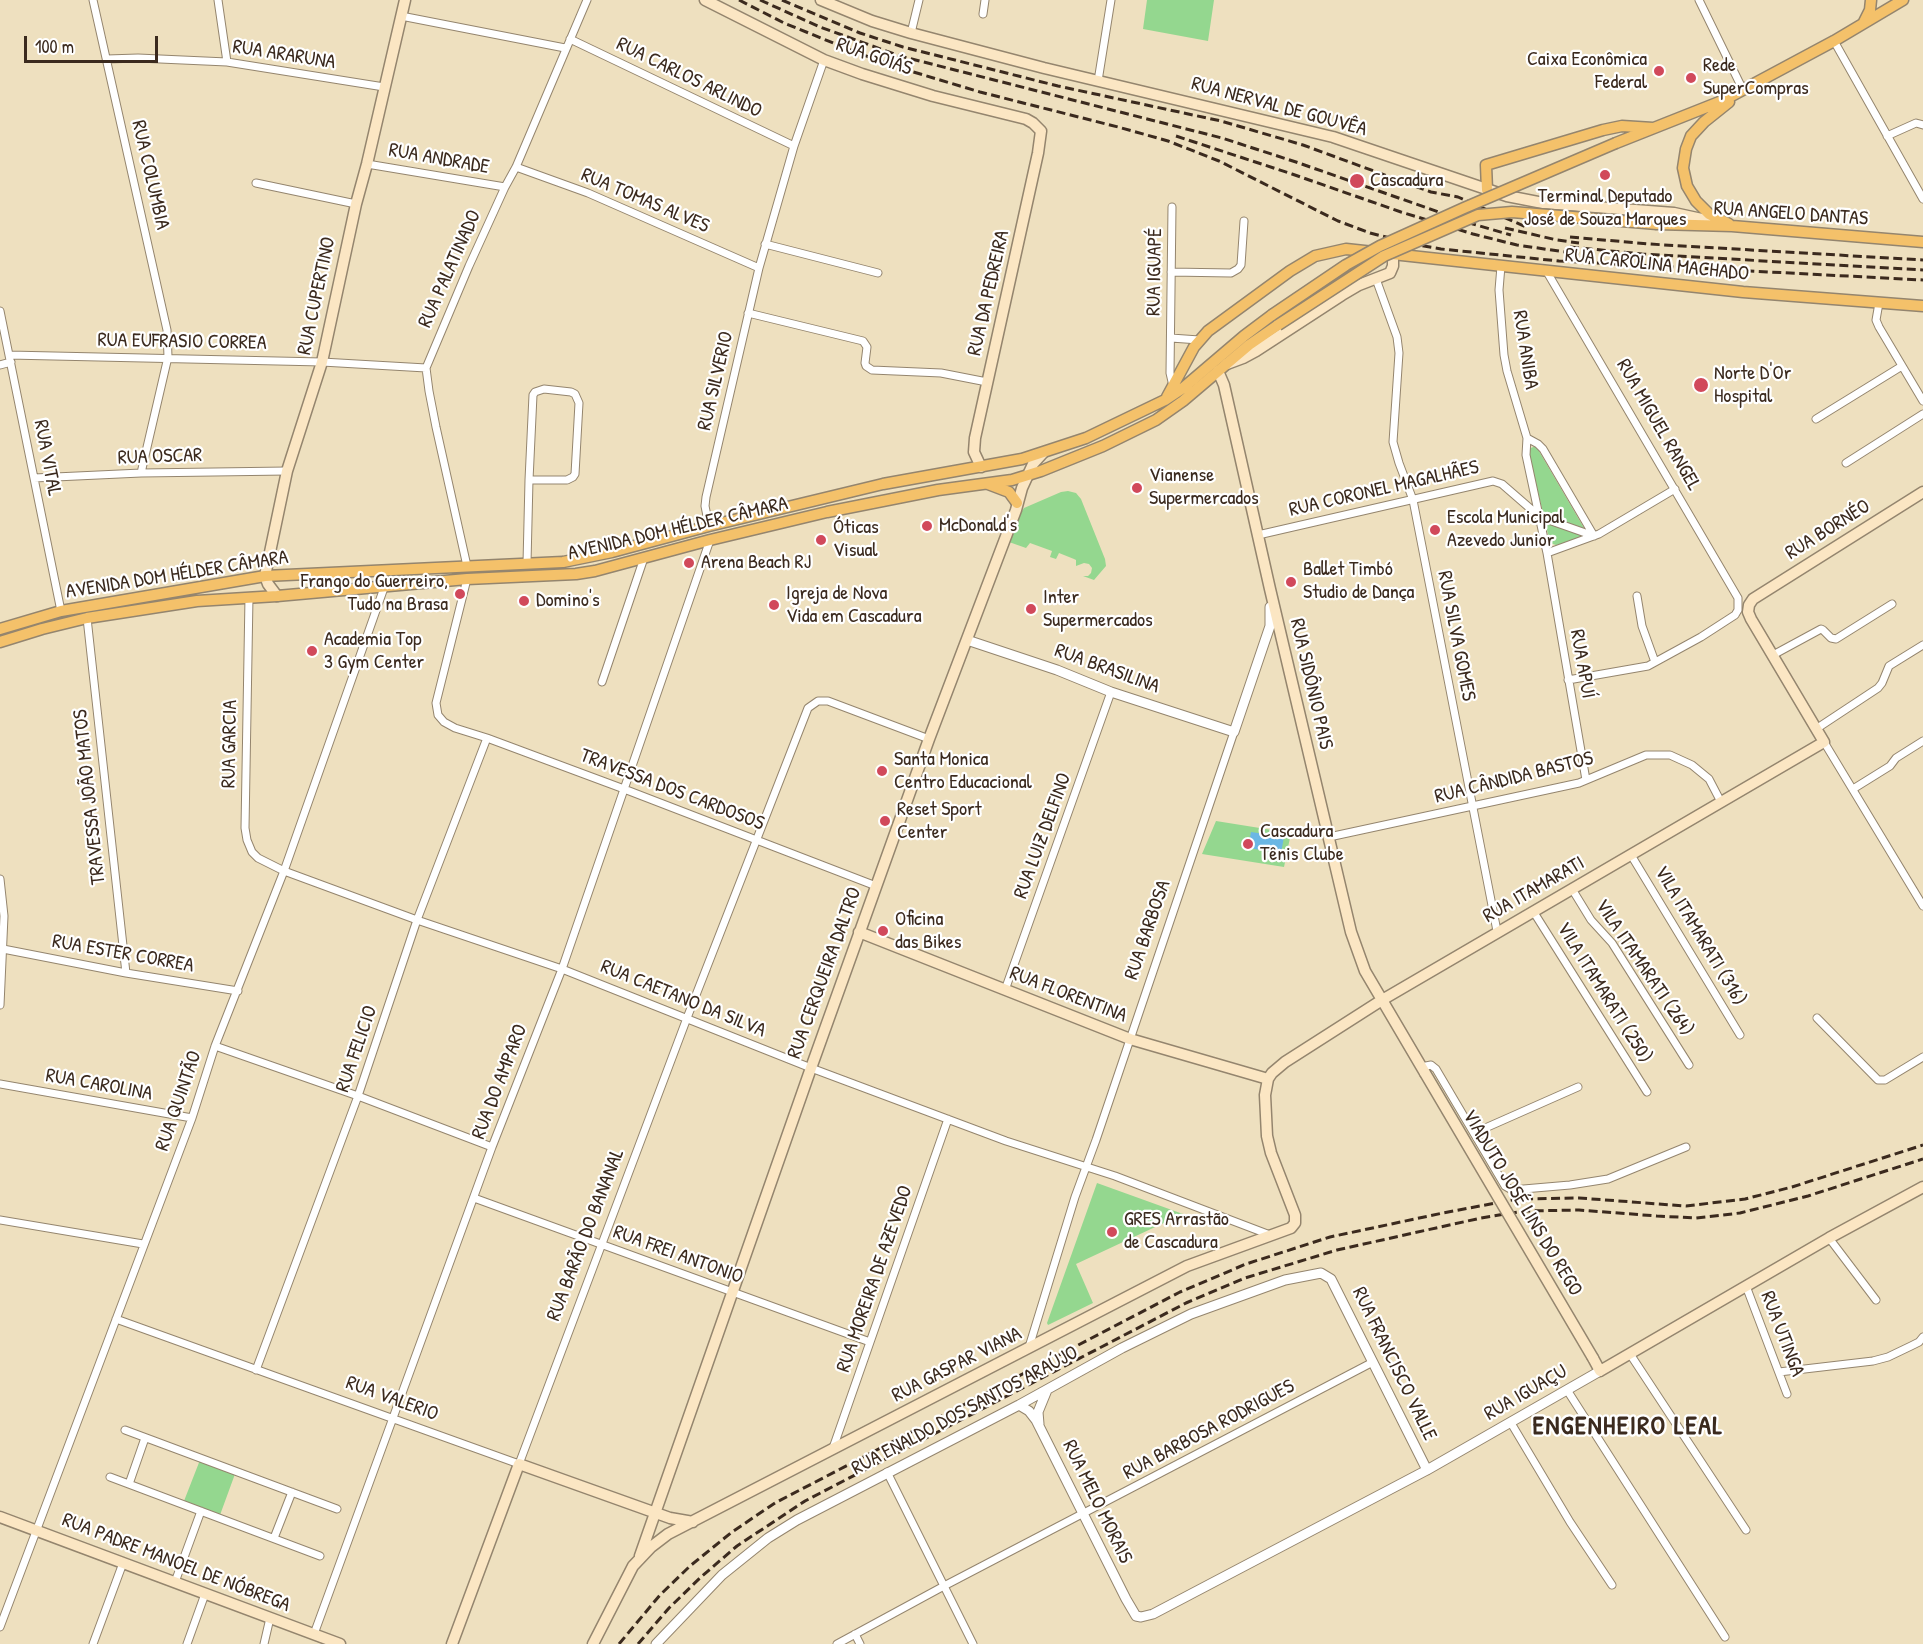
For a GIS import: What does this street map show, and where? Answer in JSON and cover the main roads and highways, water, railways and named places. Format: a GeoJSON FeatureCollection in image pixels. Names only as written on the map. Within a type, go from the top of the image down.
{"type":"FeatureCollection","features":[{"type":"Feature","properties":{"kind":"main road","name":"RUA CUPERTINO"},"geometry":{"type":"LineString","coordinates":[[265,576],[287,471],[322,362],[356,204],[405,0]]}},
{"type":"Feature","properties":{"kind":"main road","name":"RUA GOIÁS"},"geometry":{"type":"LineString","coordinates":[[705,0],[824,60],[933,96],[1026,119],[1038,127]]}},
{"type":"Feature","properties":{"kind":"main road","name":"RUA NERVAL DE GOUVÊA"},"geometry":{"type":"LineString","coordinates":[[821,0],[872,21],[910,33],[1333,137],[1507,196],[1543,203],[1674,213],[1732,226]]}},
{"type":"Feature","properties":{"kind":"main road"},"geometry":{"type":"LineString","coordinates":[[1864,24],[1870,10],[1871,0]]}},
{"type":"Feature","properties":{"kind":"main road"},"geometry":{"type":"LineString","coordinates":[[1732,226],[1709,214],[1696,201],[1687,186],[1684,178],[1684,158],[1691,136],[1704,122],[1743,90],[1834,42],[1903,0]]}},
{"type":"Feature","properties":{"kind":"main road","name":"AVENIDA DOM HÉLDER CÂMARA"},"geometry":{"type":"LineString","coordinates":[[0,629],[61,611],[265,576],[563,562],[883,484],[981,467],[1043,453],[1086,438],[1165,400],[1184,388],[1272,315],[1346,265],[1380,246],[1743,90]]}},
{"type":"Feature","properties":{"kind":"main road"},"geometry":{"type":"LineString","coordinates":[[1486,189],[1486,165],[1604,129],[1622,126],[1653,128]]}},
{"type":"Feature","properties":{"kind":"main road","name":"RUA DA PEDREIRA"},"geometry":{"type":"LineString","coordinates":[[981,467],[975,456],[974,446],[1041,137],[1038,127]]}},
{"type":"Feature","properties":{"kind":"main road","name":"RUA ANGELO DANTAS"},"geometry":{"type":"LineString","coordinates":[[1278,325],[1384,256],[1478,215],[1512,212],[1657,224],[1732,226],[1923,242]]}},
{"type":"Feature","properties":{"kind":"main road"},"geometry":{"type":"LineString","coordinates":[[1165,400],[1199,340],[1209,330],[1290,271],[1315,256],[1346,249],[1389,253]]}},
{"type":"Feature","properties":{"kind":"main road","name":"AVENIDA DOM HÉLDER CÂMARA"},"geometry":{"type":"LineString","coordinates":[[1222,367],[1243,358],[1342,295],[1386,276],[1392,271],[1393,259],[1389,253]]}},
{"type":"Feature","properties":{"kind":"main road","name":"RUA CAROLINA MACHADO"},"geometry":{"type":"LineString","coordinates":[[1389,253],[1743,292],[1923,306]]}},
{"type":"Feature","properties":{"kind":"main road","name":"AVENIDA DOM HÉLDER CÂMARA"},"geometry":{"type":"LineString","coordinates":[[0,642],[87,618],[187,602],[385,585],[595,571],[827,512],[938,490],[1028,476],[1104,446],[1156,420],[1183,401],[1249,345],[1278,325]]}},
{"type":"Feature","properties":{"kind":"main road","name":"RUA SIDÔNIO PAIS"},"geometry":{"type":"LineString","coordinates":[[1222,367],[1224,385],[1270,589],[1354,943],[1365,971],[1382,1000]]}},
{"type":"Feature","properties":{"kind":"main road","name":"RUA CERQUEIRA DALTRO"},"geometry":{"type":"LineString","coordinates":[[639,1558],[929,739],[1017,503],[1036,460],[1043,453]]}},
{"type":"Feature","properties":{"kind":"main road"},"geometry":{"type":"LineString","coordinates":[[988,484],[1010,492],[1017,503]]}},
{"type":"Feature","properties":{"kind":"main road","name":"RUA BORNÉO"},"geometry":{"type":"LineString","coordinates":[[1824,742],[1751,620],[1748,609],[1753,599],[1923,492]]}},
{"type":"Feature","properties":{"kind":"main road"},"geometry":{"type":"LineString","coordinates":[[265,576],[277,596]]}},
{"type":"Feature","properties":{"kind":"main road","name":"RUA ITAMARATI"},"geometry":{"type":"LineString","coordinates":[[1268,1079],[1276,1068],[1382,1000],[1824,742]]}},
{"type":"Feature","properties":{"kind":"main road","name":"RUA FLORENTINA"},"geometry":{"type":"LineString","coordinates":[[859,932],[1130,1038],[1268,1079]]}},
{"type":"Feature","properties":{"kind":"main road","name":"VIADUTO JOSÉ LINS DO REGO"},"geometry":{"type":"LineString","coordinates":[[1382,1000],[1600,1371]]}},
{"type":"Feature","properties":{"kind":"main road","name":"RUA GASPAR VIANA"},"geometry":{"type":"LineString","coordinates":[[639,1558],[662,1538],[693,1521],[1186,1266],[1291,1228],[1296,1220],[1267,1136],[1264,1109],[1268,1079]]}},
{"type":"Feature","properties":{"kind":"main road","name":"RUA IGUAÇU"},"geometry":{"type":"LineString","coordinates":[[1600,1371],[1923,1186]]}},
{"type":"Feature","properties":{"kind":"main road","name":"RUA VALERIO"},"geometry":{"type":"LineString","coordinates":[[519,1464],[655,1512]]}},
{"type":"Feature","properties":{"kind":"main road","name":"RUA BARÃO DO BANANAL"},"geometry":{"type":"LineString","coordinates":[[452,1644],[519,1464]]}},
{"type":"Feature","properties":{"kind":"main road"},"geometry":{"type":"LineString","coordinates":[[655,1512],[678,1520],[693,1521]]}},
{"type":"Feature","properties":{"kind":"main road","name":"RUA PADRE MANOEL DE NÓBREGA"},"geometry":{"type":"LineString","coordinates":[[0,1516],[340,1644]]}},
{"type":"Feature","properties":{"kind":"main road"},"geometry":{"type":"LineString","coordinates":[[593,1644],[627,1575],[639,1558]]}},
{"type":"Feature","properties":{"kind":"water"},"geometry":{"type":"Polygon","coordinates":[[[1251,832],[1284,837],[1281,853],[1248,848],[1251,832]]]}},
{"type":"Feature","properties":{"kind":"railway"},"geometry":{"type":"LineString","coordinates":[[739,0],[784,23],[897,67],[980,92],[1168,141],[1219,161],[1338,221],[1370,233],[1418,245],[1559,261],[1923,280]]}},
{"type":"Feature","properties":{"kind":"railway"},"geometry":{"type":"LineString","coordinates":[[760,0],[820,27],[900,56],[1222,138],[1511,235]]}},
{"type":"Feature","properties":{"kind":"railway"},"geometry":{"type":"LineString","coordinates":[[782,0],[860,33],[903,47],[1058,86],[1221,121],[1303,145],[1431,192],[1458,197],[1526,227]]}},
{"type":"Feature","properties":{"kind":"railway"},"geometry":{"type":"LineString","coordinates":[[1176,136],[1473,234],[1517,245],[1579,254]]}},
{"type":"Feature","properties":{"kind":"railway"},"geometry":{"type":"LineString","coordinates":[[1505,228],[1579,243]]}},
{"type":"Feature","properties":{"kind":"railway"},"geometry":{"type":"LineString","coordinates":[[1570,237],[1649,244],[1923,260]]}},
{"type":"Feature","properties":{"kind":"railway"},"geometry":{"type":"LineString","coordinates":[[1570,247],[1642,254],[1923,270]]}},
{"type":"Feature","properties":{"kind":"railway"},"geometry":{"type":"LineString","coordinates":[[619,1644],[660,1595],[690,1566],[732,1532],[775,1503],[1180,1292],[1246,1264],[1330,1237],[1517,1199],[1579,1198],[1686,1206],[1745,1199],[1792,1187],[1923,1145]]}},
{"type":"Feature","properties":{"kind":"railway"},"geometry":{"type":"LineString","coordinates":[[638,1644],[669,1608],[737,1546],[805,1501],[1186,1303],[1245,1278],[1337,1250],[1481,1218],[1524,1211],[1579,1210],[1696,1218],[1740,1213],[1808,1196],[1923,1159]]}},
{"type":"Feature","properties":{"kind":"place","name":"Caixa Econômica Federal"},"geometry":{"type":"Point","coordinates":[1659,71]}},
{"type":"Feature","properties":{"kind":"place","name":"Rede SuperCompras"},"geometry":{"type":"Point","coordinates":[1691,78]}},
{"type":"Feature","properties":{"kind":"place","name":"Terminal Deputado José de Souza Marques"},"geometry":{"type":"Point","coordinates":[1605,175]}},
{"type":"Feature","properties":{"kind":"place","name":"Cascadura"},"geometry":{"type":"Point","coordinates":[1357,181]}},
{"type":"Feature","properties":{"kind":"place","name":"Norte D'Or Hospital"},"geometry":{"type":"Point","coordinates":[1701,385]}},
{"type":"Feature","properties":{"kind":"place","name":"Vianense Supermercados"},"geometry":{"type":"Point","coordinates":[1137,488]}},
{"type":"Feature","properties":{"kind":"place","name":"McDonald's"},"geometry":{"type":"Point","coordinates":[927,526]}},
{"type":"Feature","properties":{"kind":"place","name":"Escola Municipal Azevedo Junior"},"geometry":{"type":"Point","coordinates":[1435,530]}},
{"type":"Feature","properties":{"kind":"place","name":"Óticas Visual"},"geometry":{"type":"Point","coordinates":[821,540]}},
{"type":"Feature","properties":{"kind":"place","name":"Arena Beach RJ"},"geometry":{"type":"Point","coordinates":[689,563]}},
{"type":"Feature","properties":{"kind":"place","name":"Ballet Timbó Studio de Dança"},"geometry":{"type":"Point","coordinates":[1291,582]}},
{"type":"Feature","properties":{"kind":"place","name":"Frango do Guerreiro, Tudo na Brasa"},"geometry":{"type":"Point","coordinates":[460,594]}},
{"type":"Feature","properties":{"kind":"place","name":"Domino's"},"geometry":{"type":"Point","coordinates":[524,601]}},
{"type":"Feature","properties":{"kind":"place","name":"Igreja de Nova Vida em Cascadura"},"geometry":{"type":"Point","coordinates":[774,605]}},
{"type":"Feature","properties":{"kind":"place","name":"Inter Supermercados"},"geometry":{"type":"Point","coordinates":[1031,609]}},
{"type":"Feature","properties":{"kind":"place","name":"Academia Top 3 Gym Center"},"geometry":{"type":"Point","coordinates":[312,651]}},
{"type":"Feature","properties":{"kind":"place","name":"Santa Monica Centro Educacional"},"geometry":{"type":"Point","coordinates":[882,771]}},
{"type":"Feature","properties":{"kind":"place","name":"Reset Sport Center"},"geometry":{"type":"Point","coordinates":[885,821]}},
{"type":"Feature","properties":{"kind":"place","name":"Cascadura Tênis Clube"},"geometry":{"type":"Point","coordinates":[1248,844]}},
{"type":"Feature","properties":{"kind":"place","name":"Oficina das Bikes"},"geometry":{"type":"Point","coordinates":[883,931]}},
{"type":"Feature","properties":{"kind":"place","name":"GRES Arrastão de Cascadura"},"geometry":{"type":"Point","coordinates":[1112,1232]}},
{"type":"Feature","properties":{"kind":"district","name":"ENGENHEIRO LEAL"},"geometry":{"type":"Point","coordinates":[1628,1427]}}]}
